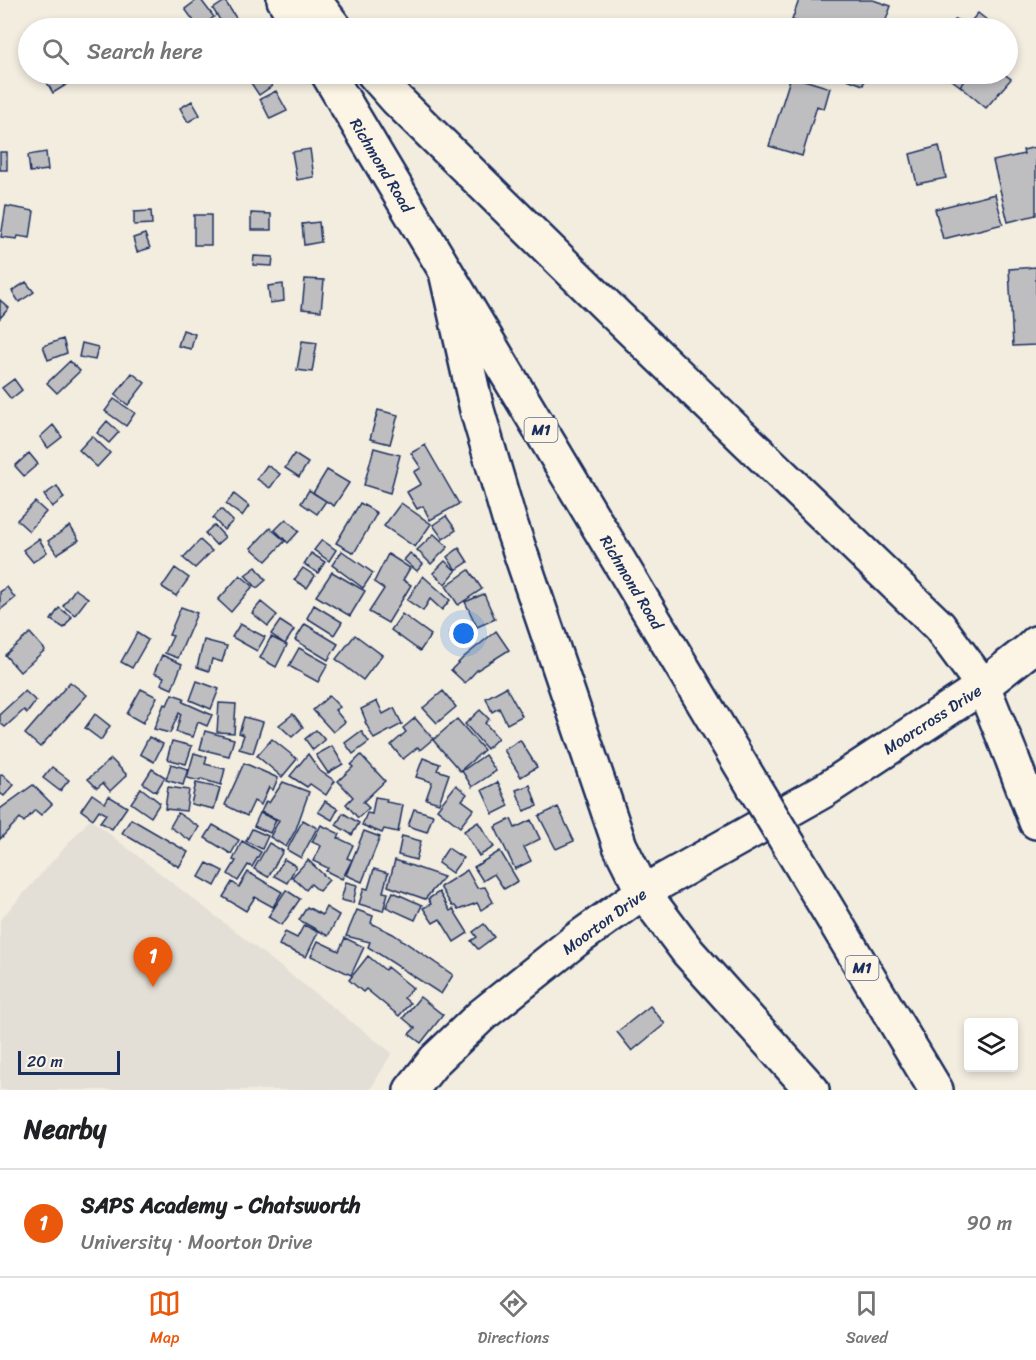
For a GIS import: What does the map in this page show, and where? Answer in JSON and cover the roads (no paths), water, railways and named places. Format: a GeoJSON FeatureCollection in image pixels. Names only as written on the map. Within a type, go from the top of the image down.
{"type":"FeatureCollection","features":[{"type":"Feature","properties":{"kind":"main road"},"geometry":{"type":"LineString","coordinates":[[284,0],[295,18]]}},
{"type":"Feature","properties":{"kind":"main road"},"geometry":{"type":"LineString","coordinates":[[314,0],[328,18]]}},
{"type":"Feature","properties":{"kind":"main road","name":"Richmond Road"},"geometry":{"type":"LineString","coordinates":[[334,84],[936,1090]]}},
{"type":"Feature","properties":{"kind":"main road"},"geometry":{"type":"LineString","coordinates":[[383,84],[601,300],[939,626],[982,686],[1036,822]]}},
{"type":"Feature","properties":{"kind":"main road"},"geometry":{"type":"LineString","coordinates":[[447,272],[477,410],[509,519],[620,846],[643,892],[688,952],[812,1090]]}},
{"type":"Feature","properties":{"kind":"main road","name":"Moorcross Drive"},"geometry":{"type":"LineString","coordinates":[[825,790],[982,686],[1036,643]]}},
{"type":"Feature","properties":{"kind":"main road","name":"Moorton Drive"},"geometry":{"type":"LineString","coordinates":[[411,1090],[435,1060],[482,1015],[576,940],[643,892],[825,790]]}},
{"type":"Feature","properties":{"kind":"place","name":"SAPS Academy - Chatsworth"},"geometry":{"type":"Point","coordinates":[153,987]}}]}
